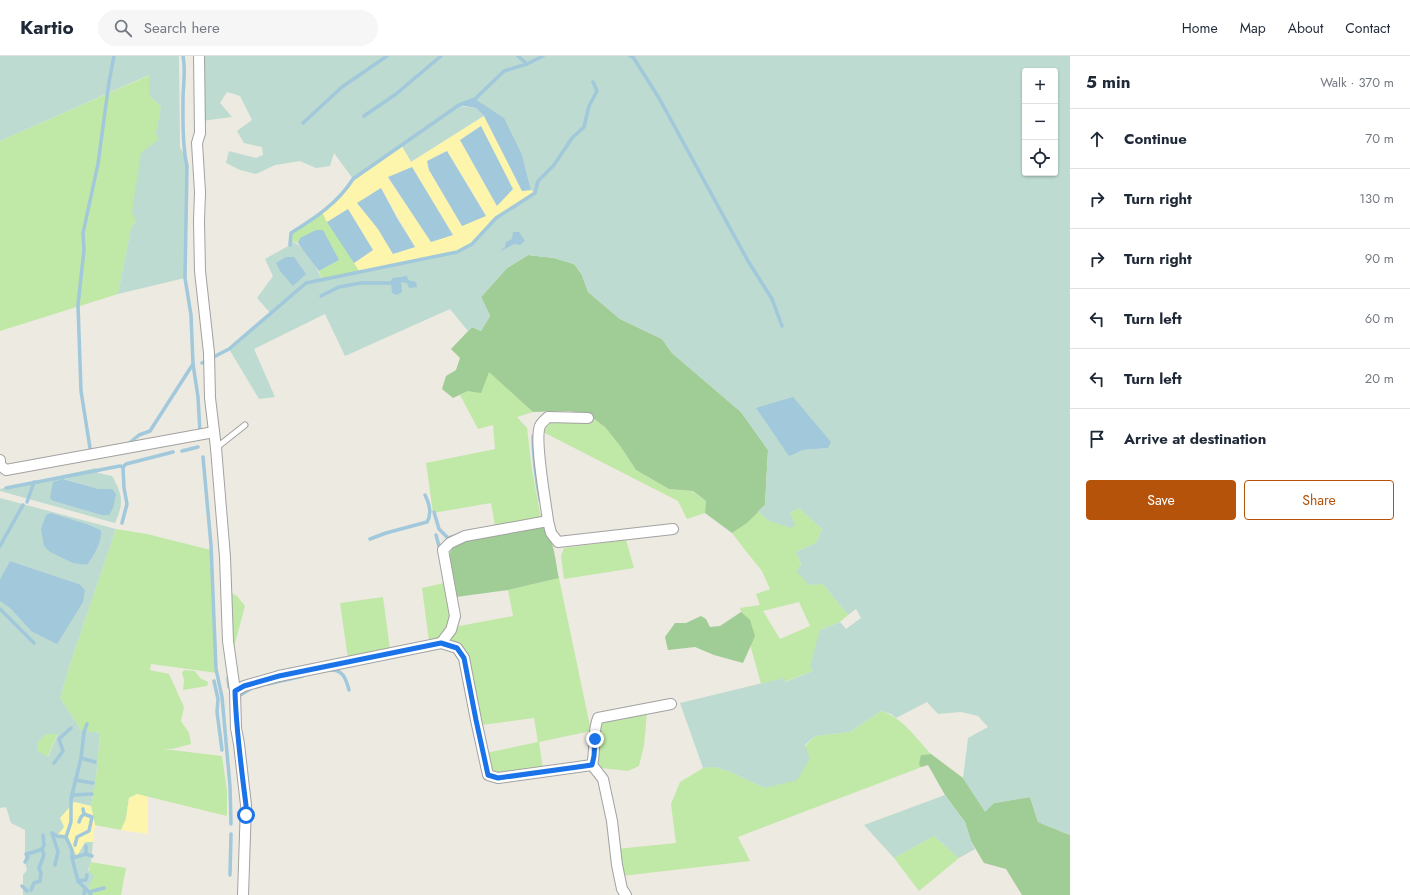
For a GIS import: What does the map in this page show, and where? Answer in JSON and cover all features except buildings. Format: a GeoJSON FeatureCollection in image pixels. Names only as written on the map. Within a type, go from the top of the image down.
{"type":"FeatureCollection","features":[{"type":"Feature","properties":{"kind":"street"},"geometry":{"type":"LineString","coordinates":[[199,56],[199,257],[202,298],[209,353],[210,398],[216,448],[225,557],[228,641],[235,691],[236,728],[240,744],[246,805],[243,895]]}},
{"type":"Feature","properties":{"kind":"street"},"geometry":{"type":"LineString","coordinates":[[588,418],[548,417],[540,426],[538,435],[540,462],[551,533],[558,542],[673,529]]}},
{"type":"Feature","properties":{"kind":"street"},"geometry":{"type":"LineString","coordinates":[[0,460],[0,465],[6,470],[214,432]]}},
{"type":"Feature","properties":{"kind":"street"},"geometry":{"type":"LineString","coordinates":[[441,643],[451,630],[455,616],[443,550],[450,543],[465,536],[548,521]]}},
{"type":"Feature","properties":{"kind":"street"},"geometry":{"type":"LineString","coordinates":[[235,691],[244,686],[279,676],[441,643],[457,648],[464,658],[488,775],[498,778],[592,765]]}},
{"type":"Feature","properties":{"kind":"street"},"geometry":{"type":"LineString","coordinates":[[592,765],[594,756],[595,727],[598,718],[671,704]]}},
{"type":"Feature","properties":{"kind":"street"},"geometry":{"type":"LineString","coordinates":[[592,765],[603,779],[612,821],[617,865],[622,889],[626,895]]}},
{"type":"Feature","properties":{"kind":"lane"},"geometry":{"type":"LineString","coordinates":[[216,448],[245,425]]}},
{"type":"Feature","properties":{"kind":"green space"},"geometry":{"type":"Polygon","coordinates":[[[150,75],[149,95],[161,107],[156,134],[160,139],[136,221],[131,229],[118,294],[0,331],[0,141],[150,75]]]}},
{"type":"Feature","properties":{"kind":"green space"},"geometry":{"type":"Polygon","coordinates":[[[322,212],[360,272],[322,280],[319,271],[339,260],[301,238],[298,243],[290,240],[291,233],[322,212]]]}},
{"type":"Feature","properties":{"kind":"green space"},"geometry":{"type":"Polygon","coordinates":[[[528,255],[554,258],[574,264],[582,275],[588,292],[620,319],[662,339],[672,353],[741,412],[768,450],[765,505],[747,523],[732,533],[705,513],[706,501],[693,491],[669,489],[636,470],[621,447],[605,427],[587,414],[569,411],[533,412],[489,372],[481,393],[468,391],[453,398],[442,389],[446,376],[456,370],[460,358],[451,349],[472,327],[481,331],[490,316],[481,297],[507,268],[528,255]]]}},
{"type":"Feature","properties":{"kind":"green space"},"geometry":{"type":"Polygon","coordinates":[[[489,371],[533,412],[517,417],[527,428],[532,470],[541,518],[495,526],[491,503],[433,513],[426,463],[495,449],[493,425],[478,429],[460,395],[468,391],[489,371]]]}},
{"type":"Feature","properties":{"kind":"green space"},"geometry":{"type":"Polygon","coordinates":[[[595,420],[605,427],[621,447],[636,470],[669,489],[692,491],[706,501],[705,513],[687,519],[678,501],[543,432],[552,421],[595,420]]]}},
{"type":"Feature","properties":{"kind":"green space"},"geometry":{"type":"Polygon","coordinates":[[[799,508],[822,529],[816,543],[796,552],[809,585],[823,584],[848,615],[840,622],[820,630],[813,671],[784,682],[784,678],[761,684],[740,608],[760,605],[756,594],[770,589],[762,571],[732,533],[747,523],[758,511],[769,521],[799,508]],[[799,602],[763,611],[780,639],[810,626],[799,602]]]}},
{"type":"Feature","properties":{"kind":"green space"},"geometry":{"type":"Polygon","coordinates":[[[542,526],[550,537],[559,578],[508,590],[456,597],[449,555],[453,547],[469,540],[542,526]]]}},
{"type":"Feature","properties":{"kind":"green space"},"geometry":{"type":"Polygon","coordinates":[[[116,529],[147,534],[211,550],[217,673],[151,664],[150,670],[169,674],[184,707],[181,721],[189,733],[191,744],[172,749],[163,749],[222,756],[227,791],[227,816],[137,794],[129,798],[126,819],[121,830],[95,825],[91,806],[96,778],[100,733],[81,730],[60,698],[116,529]]]}},
{"type":"Feature","properties":{"kind":"green space"},"geometry":{"type":"Polygon","coordinates":[[[626,540],[634,568],[564,579],[561,556],[564,548],[626,540]]]}},
{"type":"Feature","properties":{"kind":"green space"},"geometry":{"type":"Polygon","coordinates":[[[559,578],[591,731],[539,742],[543,769],[500,776],[489,770],[486,753],[538,742],[534,718],[481,725],[468,658],[462,646],[448,641],[459,626],[513,616],[508,590],[559,578]]]}},
{"type":"Feature","properties":{"kind":"green space"},"geometry":{"type":"Polygon","coordinates":[[[444,583],[449,605],[450,621],[445,634],[435,640],[429,641],[422,588],[444,583]]]}},
{"type":"Feature","properties":{"kind":"green space"},"geometry":{"type":"Polygon","coordinates":[[[222,588],[237,596],[245,606],[234,647],[225,665],[222,588]]]}},
{"type":"Feature","properties":{"kind":"green space"},"geometry":{"type":"Polygon","coordinates":[[[383,597],[390,649],[348,659],[340,603],[383,597]]]}},
{"type":"Feature","properties":{"kind":"green space"},"geometry":{"type":"Polygon","coordinates":[[[741,612],[750,620],[755,636],[743,663],[714,655],[695,647],[668,650],[665,637],[675,623],[686,623],[701,616],[706,619],[710,627],[720,626],[741,612]]]}},
{"type":"Feature","properties":{"kind":"green space"},"geometry":{"type":"Polygon","coordinates":[[[184,670],[195,671],[200,678],[208,682],[207,686],[183,690],[184,680],[182,673],[184,670]]]}},
{"type":"Feature","properties":{"kind":"green space"},"geometry":{"type":"Polygon","coordinates":[[[881,711],[896,718],[902,723],[931,754],[921,755],[927,765],[738,837],[750,861],[622,876],[617,849],[676,843],[671,804],[680,782],[703,768],[715,767],[728,771],[765,788],[815,736],[850,732],[881,711]]]}},
{"type":"Feature","properties":{"kind":"green space"},"geometry":{"type":"Polygon","coordinates":[[[647,712],[644,746],[639,766],[628,771],[601,768],[598,763],[596,751],[601,722],[647,712]]]}},
{"type":"Feature","properties":{"kind":"green space"},"geometry":{"type":"Polygon","coordinates":[[[58,733],[47,758],[38,751],[37,743],[46,734],[58,733]]]}},
{"type":"Feature","properties":{"kind":"green space"},"geometry":{"type":"Polygon","coordinates":[[[931,754],[963,778],[985,811],[994,803],[1030,797],[1038,822],[1070,835],[1070,895],[1022,895],[1006,869],[984,863],[971,841],[965,822],[945,795],[928,765],[921,767],[919,764],[921,755],[931,754]]]}},
{"type":"Feature","properties":{"kind":"green space"},"geometry":{"type":"Polygon","coordinates":[[[934,836],[959,858],[919,891],[894,858],[934,836]]]}},
{"type":"Feature","properties":{"kind":"green space"},"geometry":{"type":"Polygon","coordinates":[[[91,862],[126,868],[121,895],[92,895],[88,878],[91,862]]]}},
{"type":"Feature","properties":{"kind":"shaded area"},"geometry":{"type":"Polygon","coordinates":[[[0,56],[179,56],[180,147],[187,166],[185,278],[118,294],[131,229],[136,221],[132,212],[141,153],[159,139],[156,134],[161,107],[149,95],[149,75],[0,141],[0,56]]]}},
{"type":"Feature","properties":{"kind":"shaded area"},"geometry":{"type":"Polygon","coordinates":[[[199,56],[1070,56],[1070,835],[1038,822],[1030,797],[994,803],[985,812],[963,778],[968,738],[988,727],[978,716],[961,712],[938,714],[927,702],[896,718],[891,714],[881,711],[850,732],[815,736],[805,745],[810,758],[797,780],[765,788],[728,771],[715,767],[703,768],[680,703],[784,678],[785,682],[813,671],[810,666],[820,630],[840,622],[846,629],[861,618],[856,609],[848,615],[823,584],[809,585],[797,572],[801,564],[796,552],[816,543],[822,529],[799,508],[790,513],[795,525],[791,528],[769,521],[758,511],[765,505],[768,450],[741,412],[672,353],[662,339],[620,319],[588,292],[582,275],[574,264],[554,258],[528,255],[507,268],[481,297],[490,316],[481,331],[472,327],[468,331],[450,309],[345,356],[325,314],[254,349],[275,397],[259,399],[229,349],[271,314],[257,298],[273,276],[265,259],[290,245],[290,240],[305,251],[317,268],[322,280],[457,252],[472,244],[496,218],[535,194],[531,190],[522,155],[475,100],[460,106],[476,108],[484,116],[411,162],[401,145],[353,179],[334,153],[330,166],[316,168],[300,161],[275,165],[256,174],[240,170],[226,163],[229,151],[256,158],[263,155],[262,147],[244,143],[237,131],[252,120],[240,96],[227,92],[220,103],[232,117],[194,122],[197,59],[199,56]],[[756,408],[789,455],[803,450],[828,448],[756,408]]]}},
{"type":"Feature","properties":{"kind":"shaded area"},"geometry":{"type":"Polygon","coordinates":[[[475,99],[504,118],[522,155],[531,190],[522,191],[484,116],[476,108],[459,105],[475,99]]]}},
{"type":"Feature","properties":{"kind":"shaded area"},"geometry":{"type":"Polygon","coordinates":[[[481,126],[513,189],[497,206],[460,140],[481,126]]]}},
{"type":"Feature","properties":{"kind":"shaded area"},"geometry":{"type":"Polygon","coordinates":[[[447,151],[486,216],[462,226],[429,170],[427,161],[447,151]]]}},
{"type":"Feature","properties":{"kind":"shaded area"},"geometry":{"type":"Polygon","coordinates":[[[412,167],[453,235],[431,242],[388,177],[412,167]]]}},
{"type":"Feature","properties":{"kind":"shaded area"},"geometry":{"type":"Polygon","coordinates":[[[381,188],[415,247],[393,254],[378,229],[357,203],[381,188]]]}},
{"type":"Feature","properties":{"kind":"shaded area"},"geometry":{"type":"Polygon","coordinates":[[[348,209],[373,250],[354,263],[327,222],[348,209]]]}},
{"type":"Feature","properties":{"kind":"shaded area"},"geometry":{"type":"Polygon","coordinates":[[[316,230],[323,230],[339,260],[319,271],[298,243],[300,238],[316,230]]]}},
{"type":"Feature","properties":{"kind":"shaded area"},"geometry":{"type":"Polygon","coordinates":[[[513,232],[519,232],[525,241],[520,245],[514,244],[499,252],[505,247],[506,242],[512,239],[513,232]]]}},
{"type":"Feature","properties":{"kind":"shaded area"},"geometry":{"type":"Polygon","coordinates":[[[286,257],[294,257],[306,274],[293,286],[280,271],[276,263],[286,257]]]}},
{"type":"Feature","properties":{"kind":"shaded area"},"geometry":{"type":"Polygon","coordinates":[[[407,276],[408,280],[416,282],[417,287],[409,288],[407,283],[401,282],[402,292],[397,295],[392,293],[391,280],[393,278],[407,276]]]}},
{"type":"Feature","properties":{"kind":"shaded area"},"geometry":{"type":"Polygon","coordinates":[[[793,397],[831,442],[828,448],[803,450],[789,456],[756,408],[793,397]]]}},
{"type":"Feature","properties":{"kind":"shaded area"},"geometry":{"type":"Polygon","coordinates":[[[96,468],[98,473],[112,476],[120,494],[121,504],[115,523],[0,491],[0,489],[96,468]],[[64,479],[53,501],[101,515],[112,489],[99,489],[64,479]]]}},
{"type":"Feature","properties":{"kind":"shaded area"},"geometry":{"type":"Polygon","coordinates":[[[63,479],[99,489],[112,489],[116,494],[113,508],[109,515],[101,515],[53,501],[50,498],[53,482],[63,479]]]}},
{"type":"Feature","properties":{"kind":"shaded area"},"geometry":{"type":"Polygon","coordinates":[[[0,498],[116,529],[60,698],[81,730],[100,733],[96,778],[91,806],[74,802],[65,827],[57,836],[66,837],[77,856],[85,842],[93,842],[91,862],[88,870],[94,876],[89,888],[92,895],[23,895],[23,875],[27,870],[25,862],[25,830],[11,823],[6,807],[0,808],[0,601],[11,609],[31,631],[79,584],[10,561],[0,579],[0,498]],[[51,513],[50,552],[73,562],[87,565],[95,552],[101,530],[51,513]],[[46,734],[37,743],[38,751],[48,757],[58,734],[46,734]]]}},
{"type":"Feature","properties":{"kind":"shaded area"},"geometry":{"type":"Polygon","coordinates":[[[51,513],[101,530],[99,544],[87,565],[73,563],[50,552],[44,546],[41,529],[46,515],[51,513]]]}},
{"type":"Feature","properties":{"kind":"shaded area"},"geometry":{"type":"Polygon","coordinates":[[[10,561],[79,584],[85,590],[83,602],[57,644],[31,631],[11,609],[0,601],[0,579],[10,561]]]}},
{"type":"Feature","properties":{"kind":"shaded area"},"geometry":{"type":"Polygon","coordinates":[[[945,795],[965,822],[975,849],[959,858],[934,836],[894,858],[864,825],[945,795]]]}},
{"type":"Feature","properties":{"kind":"sand"},"geometry":{"type":"Polygon","coordinates":[[[484,116],[522,191],[531,190],[535,193],[496,218],[472,244],[457,252],[360,272],[354,263],[373,250],[348,209],[327,222],[322,212],[346,191],[353,179],[401,145],[411,162],[484,116]],[[481,126],[460,140],[497,206],[481,126]],[[447,151],[427,162],[429,170],[462,226],[486,215],[447,151]],[[412,167],[388,178],[431,242],[452,235],[412,167]],[[381,188],[358,203],[378,229],[393,254],[415,247],[381,188]]]}},
{"type":"Feature","properties":{"kind":"sand"},"geometry":{"type":"Polygon","coordinates":[[[137,794],[148,797],[148,834],[121,830],[126,819],[129,798],[137,794]]]}},
{"type":"Feature","properties":{"kind":"sand"},"geometry":{"type":"Polygon","coordinates":[[[74,802],[91,806],[95,825],[93,842],[85,842],[77,856],[67,837],[57,836],[64,827],[60,818],[74,802]]]}},
{"type":"Feature","properties":{"kind":"waterway"},"geometry":{"type":"LineString","coordinates":[[90,448],[81,391],[78,305],[84,250],[83,233],[98,164],[114,56]]}},
{"type":"Feature","properties":{"kind":"waterway"},"geometry":{"type":"LineString","coordinates":[[127,445],[139,435],[150,431],[193,364],[191,315],[185,278],[187,166],[183,133],[183,56]]}},
{"type":"Feature","properties":{"kind":"waterway"},"geometry":{"type":"LineString","coordinates":[[303,123],[342,87],[387,56]]}},
{"type":"Feature","properties":{"kind":"waterway"},"geometry":{"type":"LineString","coordinates":[[364,116],[396,94],[441,56]]}},
{"type":"Feature","properties":{"kind":"waterway"},"geometry":{"type":"LineString","coordinates":[[518,56],[527,64]]}},
{"type":"Feature","properties":{"kind":"waterway"},"geometry":{"type":"LineString","coordinates":[[290,245],[291,233],[317,216],[333,203],[353,179],[459,105],[475,99],[504,71],[527,64],[543,56]]}},
{"type":"Feature","properties":{"kind":"waterway"},"geometry":{"type":"LineString","coordinates":[[630,56],[633,57],[659,98],[748,261],[772,299],[782,326]]}},
{"type":"Feature","properties":{"kind":"waterway"},"geometry":{"type":"LineString","coordinates":[[202,363],[229,349],[306,283],[457,252],[472,244],[496,218],[535,193],[538,181],[554,165],[572,138],[584,127],[589,106],[597,91],[593,82]]}},
{"type":"Feature","properties":{"kind":"waterway"},"geometry":{"type":"LineString","coordinates":[[321,296],[339,287],[361,283],[391,283]]}},
{"type":"Feature","properties":{"kind":"waterway"},"geometry":{"type":"LineString","coordinates":[[193,364],[198,397],[200,433]]}},
{"type":"Feature","properties":{"kind":"waterway"},"geometry":{"type":"LineString","coordinates":[[533,436],[535,468],[540,500]]}},
{"type":"Feature","properties":{"kind":"waterway"},"geometry":{"type":"LineString","coordinates":[[182,451],[198,447]]}},
{"type":"Feature","properties":{"kind":"waterway"},"geometry":{"type":"LineString","coordinates":[[6,488],[120,466],[123,467],[126,464],[173,452]]}},
{"type":"Feature","properties":{"kind":"waterway"},"geometry":{"type":"LineString","coordinates":[[203,457],[211,545],[216,669],[222,697],[230,786],[231,824]]}},
{"type":"Feature","properties":{"kind":"waterway"},"geometry":{"type":"LineString","coordinates":[[122,523],[127,504],[124,488],[123,467]]}},
{"type":"Feature","properties":{"kind":"waterway"},"geometry":{"type":"LineString","coordinates":[[27,502],[34,482]]}},
{"type":"Feature","properties":{"kind":"waterway"},"geometry":{"type":"LineString","coordinates":[[370,539],[427,522],[429,519],[429,508],[425,495]]}},
{"type":"Feature","properties":{"kind":"waterway"},"geometry":{"type":"LineString","coordinates":[[0,546],[23,505]]}},
{"type":"Feature","properties":{"kind":"waterway"},"geometry":{"type":"LineString","coordinates":[[434,512],[439,529],[448,538],[455,536]]}},
{"type":"Feature","properties":{"kind":"waterway"},"geometry":{"type":"LineString","coordinates":[[436,535],[440,550]]}},
{"type":"Feature","properties":{"kind":"waterway"},"geometry":{"type":"LineString","coordinates":[[0,609],[34,643]]}},
{"type":"Feature","properties":{"kind":"waterway"},"geometry":{"type":"LineString","coordinates":[[330,670],[341,673],[349,690]]}},
{"type":"Feature","properties":{"kind":"waterway"},"geometry":{"type":"LineString","coordinates":[[268,684],[303,676]]}},
{"type":"Feature","properties":{"kind":"waterway"},"geometry":{"type":"LineString","coordinates":[[228,678],[229,687]]}},
{"type":"Feature","properties":{"kind":"waterway"},"geometry":{"type":"LineString","coordinates":[[214,681],[218,699],[217,712],[222,750]]}},
{"type":"Feature","properties":{"kind":"waterway"},"geometry":{"type":"LineString","coordinates":[[237,697],[252,688]]}},
{"type":"Feature","properties":{"kind":"waterway"},"geometry":{"type":"LineString","coordinates":[[87,724],[84,732],[81,758],[71,799],[71,822],[66,837],[72,850],[72,858],[78,881],[91,895]]}},
{"type":"Feature","properties":{"kind":"waterway"},"geometry":{"type":"LineString","coordinates":[[54,763],[63,751],[59,739],[71,728]]}},
{"type":"Feature","properties":{"kind":"waterway"},"geometry":{"type":"LineString","coordinates":[[81,758],[95,762]]}},
{"type":"Feature","properties":{"kind":"waterway"},"geometry":{"type":"LineString","coordinates":[[75,780],[93,783]]}},
{"type":"Feature","properties":{"kind":"waterway"},"geometry":{"type":"LineString","coordinates":[[72,795],[92,794]]}},
{"type":"Feature","properties":{"kind":"waterway"},"geometry":{"type":"LineString","coordinates":[[79,822],[84,814],[83,809]]}},
{"type":"Feature","properties":{"kind":"waterway"},"geometry":{"type":"LineString","coordinates":[[75,845],[77,837],[89,831],[92,817],[84,814]]}},
{"type":"Feature","properties":{"kind":"waterway"},"geometry":{"type":"LineString","coordinates":[[52,833],[58,852],[55,865]]}},
{"type":"Feature","properties":{"kind":"waterway"},"geometry":{"type":"LineString","coordinates":[[52,833],[57,836],[66,837]]}},
{"type":"Feature","properties":{"kind":"waterway"},"geometry":{"type":"LineString","coordinates":[[230,875],[231,834]]}},
{"type":"Feature","properties":{"kind":"waterway"},"geometry":{"type":"LineString","coordinates":[[31,890],[34,883],[40,881],[41,873],[39,868],[44,855],[42,849],[44,845],[43,835]]}},
{"type":"Feature","properties":{"kind":"waterway"},"geometry":{"type":"LineString","coordinates":[[86,846],[86,854]]}},
{"type":"Feature","properties":{"kind":"waterway"},"geometry":{"type":"LineString","coordinates":[[25,862],[28,857],[26,854],[42,849]]}},
{"type":"Feature","properties":{"kind":"waterway"},"geometry":{"type":"LineString","coordinates":[[72,858],[86,854],[92,856]]}},
{"type":"Feature","properties":{"kind":"waterway"},"geometry":{"type":"LineString","coordinates":[[78,881],[86,880],[87,875]]}},
{"type":"Feature","properties":{"kind":"waterway"},"geometry":{"type":"LineString","coordinates":[[22,886],[27,891]]}},
{"type":"Feature","properties":{"kind":"waterway"},"geometry":{"type":"LineString","coordinates":[[84,895],[85,888]]}},
{"type":"Feature","properties":{"kind":"waterway"},"geometry":{"type":"LineString","coordinates":[[89,892],[104,888]]}},
{"type":"Feature","properties":{"kind":"route"},"geometry":{"type":"LineString","coordinates":[[246,815],[240,744],[236,728],[235,691],[244,686],[279,676],[441,643],[457,648],[464,658],[488,775],[498,778],[592,765],[595,739]]}}]}
